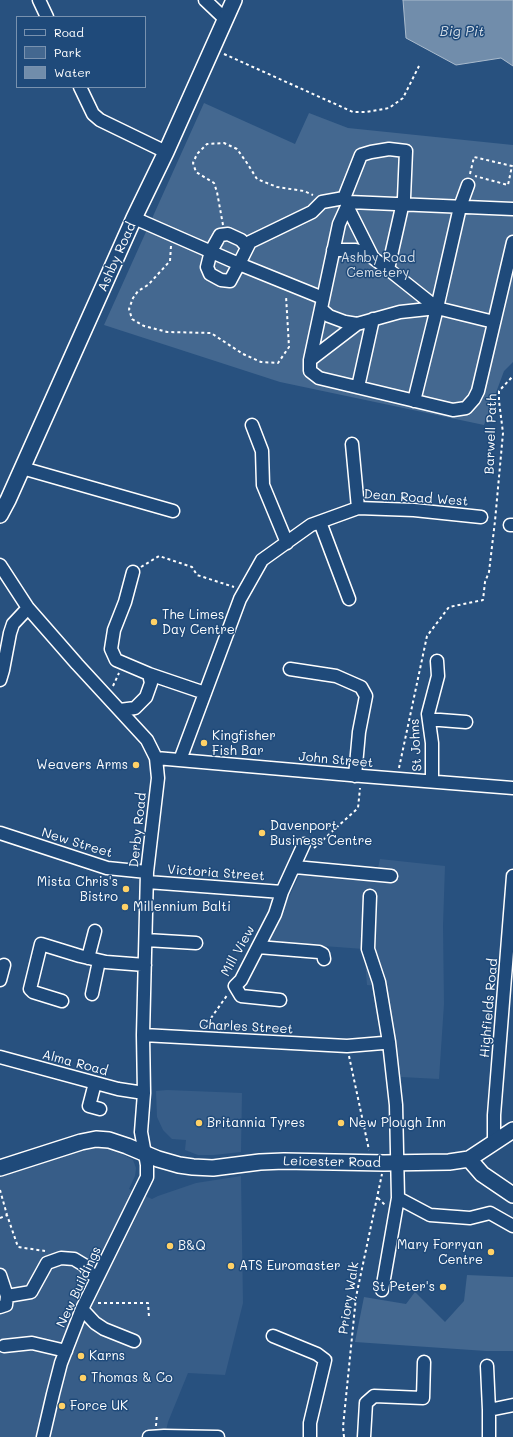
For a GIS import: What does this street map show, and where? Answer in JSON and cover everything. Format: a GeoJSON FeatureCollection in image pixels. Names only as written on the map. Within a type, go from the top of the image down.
{"type":"FeatureCollection","features":[{"type":"Feature","properties":{"kind":"main road","name":"Ashby Road"},"geometry":{"type":"LineString","coordinates":[[0,515],[234,0]]}},
{"type":"Feature","properties":{"kind":"main road","name":"Leicester Road"},"geometry":{"type":"LineString","coordinates":[[0,1168],[81,1142],[96,1140],[109,1140],[158,1159],[179,1165],[204,1168],[284,1161],[384,1163],[449,1162],[469,1159],[513,1130]]}},
{"type":"Feature","properties":{"kind":"main road"},"geometry":{"type":"LineString","coordinates":[[469,1159],[482,1174],[513,1195]]}},
{"type":"Feature","properties":{"kind":"street"},"geometry":{"type":"LineString","coordinates":[[39,0],[47,16]]}},
{"type":"Feature","properties":{"kind":"street"},"geometry":{"type":"LineString","coordinates":[[205,0],[225,19]]}},
{"type":"Feature","properties":{"kind":"street"},"geometry":{"type":"LineString","coordinates":[[80,88],[93,114],[100,120],[166,152]]}},
{"type":"Feature","properties":{"kind":"street"},"geometry":{"type":"LineString","coordinates":[[388,269],[404,198],[406,151],[389,149],[361,155],[347,202],[338,224],[310,360],[310,371],[319,378],[414,401],[453,410],[466,408],[474,400],[478,391],[513,242]]}},
{"type":"Feature","properties":{"kind":"street"},"geometry":{"type":"LineString","coordinates":[[414,401],[460,207],[469,180]]}},
{"type":"Feature","properties":{"kind":"street"},"geometry":{"type":"LineString","coordinates":[[247,247],[240,240],[228,234],[220,235],[211,251],[207,267],[210,274],[221,280],[230,281],[250,242],[312,212],[322,202],[513,209]]}},
{"type":"Feature","properties":{"kind":"street"},"geometry":{"type":"LineString","coordinates":[[347,202],[373,258]]}},
{"type":"Feature","properties":{"kind":"street"},"geometry":{"type":"LineString","coordinates":[[134,218],[286,283],[322,303],[329,316],[345,322],[357,324]]}},
{"type":"Feature","properties":{"kind":"street"},"geometry":{"type":"LineString","coordinates":[[333,250],[356,250],[369,255],[437,308]]}},
{"type":"Feature","properties":{"kind":"street"},"geometry":{"type":"LineString","coordinates":[[310,360],[357,324],[400,312],[437,308],[494,322]]}},
{"type":"Feature","properties":{"kind":"street"},"geometry":{"type":"LineString","coordinates":[[358,387],[373,319]]}},
{"type":"Feature","properties":{"kind":"street"},"geometry":{"type":"LineString","coordinates":[[252,425],[262,451],[263,486],[287,543]]}},
{"type":"Feature","properties":{"kind":"street"},"geometry":{"type":"LineString","coordinates":[[352,444],[358,508]]}},
{"type":"Feature","properties":{"kind":"street"},"geometry":{"type":"LineString","coordinates":[[22,468],[173,511]]}},
{"type":"Feature","properties":{"kind":"street","name":"Dean Road West"},"geometry":{"type":"LineString","coordinates":[[180,760],[240,599],[262,560],[311,525],[358,508],[414,510],[480,517]]}},
{"type":"Feature","properties":{"kind":"street"},"geometry":{"type":"LineString","coordinates":[[320,522],[349,599]]}},
{"type":"Feature","properties":{"kind":"street","name":"Derby Road"},"geometry":{"type":"LineString","coordinates":[[0,565],[28,608],[147,740],[156,758],[158,778],[147,878],[143,1035],[144,1093],[141,1132],[145,1154]]}},
{"type":"Feature","properties":{"kind":"street"},"geometry":{"type":"LineString","coordinates":[[133,572],[114,630],[111,649],[116,660],[149,674],[205,693]]}},
{"type":"Feature","properties":{"kind":"street"},"geometry":{"type":"LineString","coordinates":[[0,680],[4,638],[13,624],[28,608]]}},
{"type":"Feature","properties":{"kind":"street","name":"St Johns"},"geometry":{"type":"LineString","coordinates":[[432,781],[432,743],[428,714],[438,676],[436,661]]}},
{"type":"Feature","properties":{"kind":"street"},"geometry":{"type":"LineString","coordinates":[[290,669],[336,676],[361,687],[366,696],[359,732],[359,776]]}},
{"type":"Feature","properties":{"kind":"street"},"geometry":{"type":"LineString","coordinates":[[120,710],[135,708],[146,697],[152,683],[149,674]]}},
{"type":"Feature","properties":{"kind":"street"},"geometry":{"type":"LineString","coordinates":[[429,720],[466,722]]}},
{"type":"Feature","properties":{"kind":"street","name":"John Street"},"geometry":{"type":"LineString","coordinates":[[156,758],[513,788]]}},
{"type":"Feature","properties":{"kind":"street","name":"New Street"},"geometry":{"type":"LineString","coordinates":[[0,833],[107,868],[147,878]]}},
{"type":"Feature","properties":{"kind":"street","name":"Mill View"},"geometry":{"type":"LineString","coordinates":[[235,986],[241,980],[275,914],[282,892],[295,867],[309,847]]}},
{"type":"Feature","properties":{"kind":"street"},"geometry":{"type":"LineString","coordinates":[[295,867],[390,876]]}},
{"type":"Feature","properties":{"kind":"street","name":"Highfields Road"},"geometry":{"type":"LineString","coordinates":[[494,1143],[494,1110],[513,876]]}},
{"type":"Feature","properties":{"kind":"street","name":"Victoria Street"},"geometry":{"type":"LineString","coordinates":[[147,878],[282,892]]}},
{"type":"Feature","properties":{"kind":"street"},"geometry":{"type":"LineString","coordinates":[[370,896],[368,949],[379,982],[389,1042],[396,1104],[384,1163],[398,1198],[382,1290]]}},
{"type":"Feature","properties":{"kind":"street"},"geometry":{"type":"LineString","coordinates":[[92,994],[93,959],[96,931]]}},
{"type":"Feature","properties":{"kind":"street"},"geometry":{"type":"LineString","coordinates":[[146,940],[196,942]]}},
{"type":"Feature","properties":{"kind":"street"},"geometry":{"type":"LineString","coordinates":[[62,1001],[31,991],[30,987],[42,944],[93,959],[145,965]]}},
{"type":"Feature","properties":{"kind":"street"},"geometry":{"type":"LineString","coordinates":[[258,947],[319,952],[323,954],[324,959]]}},
{"type":"Feature","properties":{"kind":"street"},"geometry":{"type":"LineString","coordinates":[[0,980],[4,965]]}},
{"type":"Feature","properties":{"kind":"street"},"geometry":{"type":"LineString","coordinates":[[235,986],[241,996],[280,1000]]}},
{"type":"Feature","properties":{"kind":"street","name":"Charles Street"},"geometry":{"type":"LineString","coordinates":[[143,1035],[347,1046],[383,1043]]}},
{"type":"Feature","properties":{"kind":"street","name":"Alma Road"},"geometry":{"type":"LineString","coordinates":[[0,1057],[118,1089],[144,1093]]}},
{"type":"Feature","properties":{"kind":"street"},"geometry":{"type":"LineString","coordinates":[[95,1083],[89,1106],[100,1110]]}},
{"type":"Feature","properties":{"kind":"street","name":"New Buildings"},"geometry":{"type":"LineString","coordinates":[[43,1437],[53,1394],[66,1351],[83,1306],[145,1184],[147,1177],[147,1165],[145,1154]]}},
{"type":"Feature","properties":{"kind":"street"},"geometry":{"type":"LineString","coordinates":[[398,1198],[430,1216],[470,1218],[490,1213],[513,1226]]}},
{"type":"Feature","properties":{"kind":"street"},"geometry":{"type":"LineString","coordinates":[[7,1296],[31,1292],[47,1263],[61,1258],[74,1259],[84,1266],[90,1274],[97,1277]]}},
{"type":"Feature","properties":{"kind":"street"},"geometry":{"type":"LineString","coordinates":[[0,1275],[7,1296],[6,1305],[0,1307]]}},
{"type":"Feature","properties":{"kind":"street"},"geometry":{"type":"LineString","coordinates":[[83,1306],[95,1323],[104,1329],[134,1341]]}},
{"type":"Feature","properties":{"kind":"street"},"geometry":{"type":"LineString","coordinates":[[273,1336],[318,1354],[325,1360],[310,1423],[310,1437]]}},
{"type":"Feature","properties":{"kind":"street"},"geometry":{"type":"LineString","coordinates":[[4,1346],[32,1343],[66,1351]]}},
{"type":"Feature","properties":{"kind":"street"},"geometry":{"type":"LineString","coordinates":[[364,1437],[366,1403],[374,1396],[423,1398],[424,1362]]}},
{"type":"Feature","properties":{"kind":"street"},"geometry":{"type":"LineString","coordinates":[[487,1366],[489,1437]]}},
{"type":"Feature","properties":{"kind":"street"},"geometry":{"type":"LineString","coordinates":[[488,1410],[513,1405]]}},
{"type":"Feature","properties":{"kind":"street"},"geometry":{"type":"LineString","coordinates":[[149,1437],[218,1437]]}},
{"type":"Feature","properties":{"kind":"path"},"geometry":{"type":"LineString","coordinates":[[212,49],[353,112],[366,112],[389,108],[403,98],[419,66]]}},
{"type":"Feature","properties":{"kind":"path"},"geometry":{"type":"LineString","coordinates":[[223,235],[223,224],[214,183],[196,172],[193,163],[197,154],[207,144],[224,143],[237,149],[257,179],[277,187],[304,191],[317,196],[319,205]]}},
{"type":"Feature","properties":{"kind":"path"},"geometry":{"type":"LineString","coordinates":[[474,157],[512,166],[508,185],[469,180],[474,157]]}},
{"type":"Feature","properties":{"kind":"path"},"geometry":{"type":"LineString","coordinates":[[169,233],[172,247],[170,261],[148,285],[138,291],[133,298],[129,309],[132,319],[144,326],[167,332],[211,333],[243,354],[261,362],[278,362],[289,347],[286,283]]}},
{"type":"Feature","properties":{"kind":"path","name":"Barwell Path"},"geometry":{"type":"LineString","coordinates":[[397,779],[427,636],[449,607],[483,600],[484,582],[489,572],[503,434],[499,402],[500,391],[513,376]]}},
{"type":"Feature","properties":{"kind":"path"},"geometry":{"type":"LineString","coordinates":[[495,521],[511,525]]}},
{"type":"Feature","properties":{"kind":"path"},"geometry":{"type":"LineString","coordinates":[[133,572],[160,556],[192,567],[197,575],[245,590]]}},
{"type":"Feature","properties":{"kind":"path"},"geometry":{"type":"LineString","coordinates":[[109,698],[113,684],[120,670],[127,665]]}},
{"type":"Feature","properties":{"kind":"path"},"geometry":{"type":"LineString","coordinates":[[309,847],[358,808],[359,776]]}},
{"type":"Feature","properties":{"kind":"path","name":"Mill View"},"geometry":{"type":"LineString","coordinates":[[197,1038],[222,1001],[235,986]]}},
{"type":"Feature","properties":{"kind":"path"},"geometry":{"type":"LineString","coordinates":[[347,1046],[384,1163]]}},
{"type":"Feature","properties":{"kind":"path","name":"Priory Walk"},"geometry":{"type":"LineString","coordinates":[[344,1437],[343,1427],[356,1297],[384,1163]]}},
{"type":"Feature","properties":{"kind":"path"},"geometry":{"type":"LineString","coordinates":[[0,1190],[18,1248],[46,1251]]}},
{"type":"Feature","properties":{"kind":"path"},"geometry":{"type":"LineString","coordinates":[[0,1218],[7,1216]]}},
{"type":"Feature","properties":{"kind":"path"},"geometry":{"type":"LineString","coordinates":[[83,1306],[148,1303],[149,1317]]}},
{"type":"Feature","properties":{"kind":"shaded area"},"geometry":{"type":"Polygon","coordinates":[[[380,859],[445,866],[443,926],[444,1004],[439,1079],[401,1077],[403,1149],[394,1107],[376,986],[367,985],[364,949],[268,942],[305,863],[378,868],[380,859]]]}},
{"type":"Feature","properties":{"kind":"shaded area"},"geometry":{"type":"Polygon","coordinates":[[[167,1090],[242,1093],[241,1152],[198,1155],[185,1150],[186,1140],[172,1139],[163,1130],[157,1117],[156,1091],[167,1090]]]}},
{"type":"Feature","properties":{"kind":"shaded area"},"geometry":{"type":"Polygon","coordinates":[[[100,1146],[113,1149],[133,1160],[136,1168],[135,1176],[129,1189],[152,1199],[196,1183],[241,1176],[243,1303],[225,1375],[188,1373],[168,1422],[165,1435],[218,1437],[0,1437],[0,1177],[100,1146]]]}},
{"type":"Feature","properties":{"kind":"green space","name":"Ashby Road Cemetery"},"geometry":{"type":"Polygon","coordinates":[[[204,103],[295,144],[309,113],[348,128],[513,145],[513,362],[504,371],[484,425],[280,382],[104,325],[204,103]]]}},
{"type":"Feature","properties":{"kind":"green space"},"geometry":{"type":"Polygon","coordinates":[[[467,1275],[513,1277],[513,1351],[486,1351],[355,1342],[364,1297],[406,1304],[415,1292],[445,1322],[464,1301],[467,1275]]]}},
{"type":"Feature","properties":{"kind":"water","name":"Big Pit"},"geometry":{"type":"Polygon","coordinates":[[[403,0],[513,0],[513,66],[501,58],[456,65],[406,38],[403,0]]]}},
{"type":"Feature","properties":{"kind":"place","name":"The Limes Day Centre"},"geometry":{"type":"Point","coordinates":[154,622]}},
{"type":"Feature","properties":{"kind":"place","name":"Kingfisher Fish Bar"},"geometry":{"type":"Point","coordinates":[204,743]}},
{"type":"Feature","properties":{"kind":"place","name":"Weavers Arms"},"geometry":{"type":"Point","coordinates":[136,765]}},
{"type":"Feature","properties":{"kind":"place","name":"Davenport Business Centre"},"geometry":{"type":"Point","coordinates":[262,833]}},
{"type":"Feature","properties":{"kind":"place","name":"Mista Chris's Bistro"},"geometry":{"type":"Point","coordinates":[126,889]}},
{"type":"Feature","properties":{"kind":"place","name":"Millennium Balti"},"geometry":{"type":"Point","coordinates":[125,907]}},
{"type":"Feature","properties":{"kind":"place","name":"Britannia Tyres"},"geometry":{"type":"Point","coordinates":[199,1123]}},
{"type":"Feature","properties":{"kind":"place","name":"New Plough Inn"},"geometry":{"type":"Point","coordinates":[341,1123]}},
{"type":"Feature","properties":{"kind":"place","name":"B&Q"},"geometry":{"type":"Point","coordinates":[170,1246]}},
{"type":"Feature","properties":{"kind":"place","name":"Mary Forryan Centre"},"geometry":{"type":"Point","coordinates":[491,1252]}},
{"type":"Feature","properties":{"kind":"place","name":"ATS Euromaster"},"geometry":{"type":"Point","coordinates":[231,1266]}},
{"type":"Feature","properties":{"kind":"place","name":"St Peter's"},"geometry":{"type":"Point","coordinates":[443,1287]}},
{"type":"Feature","properties":{"kind":"place","name":"Karns"},"geometry":{"type":"Point","coordinates":[81,1356]}},
{"type":"Feature","properties":{"kind":"place","name":"Thomas & Co"},"geometry":{"type":"Point","coordinates":[83,1378]}},
{"type":"Feature","properties":{"kind":"place","name":"Force UK"},"geometry":{"type":"Point","coordinates":[62,1406]}}]}
